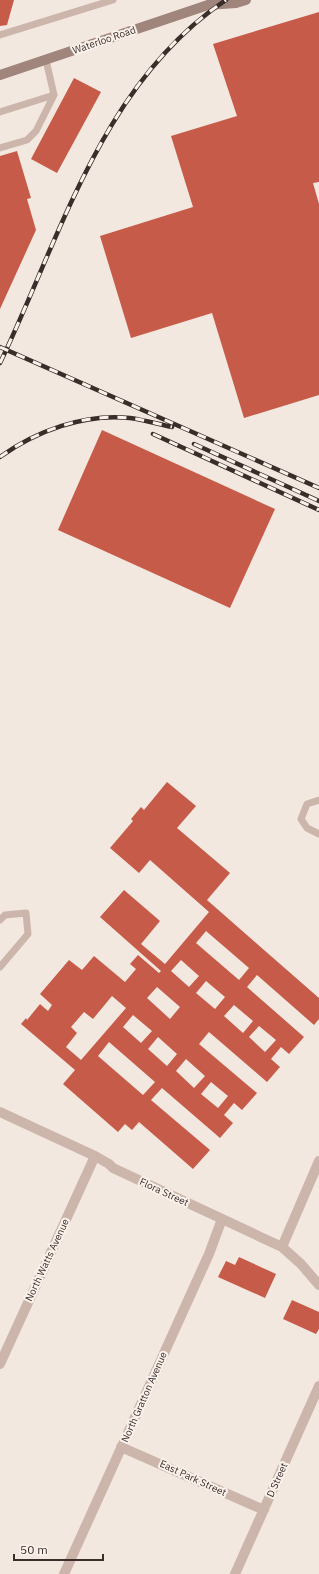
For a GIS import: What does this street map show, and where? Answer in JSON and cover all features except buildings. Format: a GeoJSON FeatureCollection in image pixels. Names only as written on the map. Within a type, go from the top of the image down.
{"type":"FeatureCollection","features":[{"type":"Feature","properties":{"kind":"main road","name":"Waterloo Road"},"geometry":{"type":"LineString","coordinates":[[0,75],[211,2],[236,3],[246,0]]}},
{"type":"Feature","properties":{"kind":"street","name":"Flora Street"},"geometry":{"type":"LineString","coordinates":[[0,1112],[95,1156],[113,1168],[282,1247],[301,1264],[319,1285]]}},
{"type":"Feature","properties":{"kind":"street","name":"North Watts Avenue"},"geometry":{"type":"LineString","coordinates":[[0,1364],[95,1156]]}},
{"type":"Feature","properties":{"kind":"street"},"geometry":{"type":"LineString","coordinates":[[282,1247],[319,1161]]}},
{"type":"Feature","properties":{"kind":"street","name":"North Gratton Avenue"},"geometry":{"type":"LineString","coordinates":[[64,1574],[209,1254],[222,1219]]}},
{"type":"Feature","properties":{"kind":"street","name":"D Street"},"geometry":{"type":"LineString","coordinates":[[235,1574],[319,1386]]}},
{"type":"Feature","properties":{"kind":"street","name":"East Park Street"},"geometry":{"type":"LineString","coordinates":[[122,1447],[264,1510]]}},
{"type":"Feature","properties":{"kind":"lane"},"geometry":{"type":"LineString","coordinates":[[0,35],[113,0]]}},
{"type":"Feature","properties":{"kind":"lane"},"geometry":{"type":"LineString","coordinates":[[0,148],[27,140],[36,131],[54,95],[46,60]]}},
{"type":"Feature","properties":{"kind":"lane"},"geometry":{"type":"LineString","coordinates":[[0,112],[54,95]]}},
{"type":"Feature","properties":{"kind":"lane"},"geometry":{"type":"LineString","coordinates":[[319,800],[307,804],[301,819],[307,828],[319,834]]}},
{"type":"Feature","properties":{"kind":"lane"},"geometry":{"type":"LineString","coordinates":[[0,920],[5,915],[26,913],[28,934],[0,967]]}},
{"type":"Feature","properties":{"kind":"railway"},"geometry":{"type":"LineString","coordinates":[[0,363],[89,165],[116,118],[147,74],[183,34],[226,0]]}},
{"type":"Feature","properties":{"kind":"railway"},"geometry":{"type":"LineString","coordinates":[[0,347],[319,488]]}},
{"type":"Feature","properties":{"kind":"railway"},"geometry":{"type":"LineString","coordinates":[[0,457],[29,439],[45,432],[79,421],[96,418],[130,418],[172,427]]}},
{"type":"Feature","properties":{"kind":"railway"},"geometry":{"type":"LineString","coordinates":[[153,434],[319,510]]}},
{"type":"Feature","properties":{"kind":"railway"},"geometry":{"type":"LineString","coordinates":[[194,444],[319,501]]}}]}
